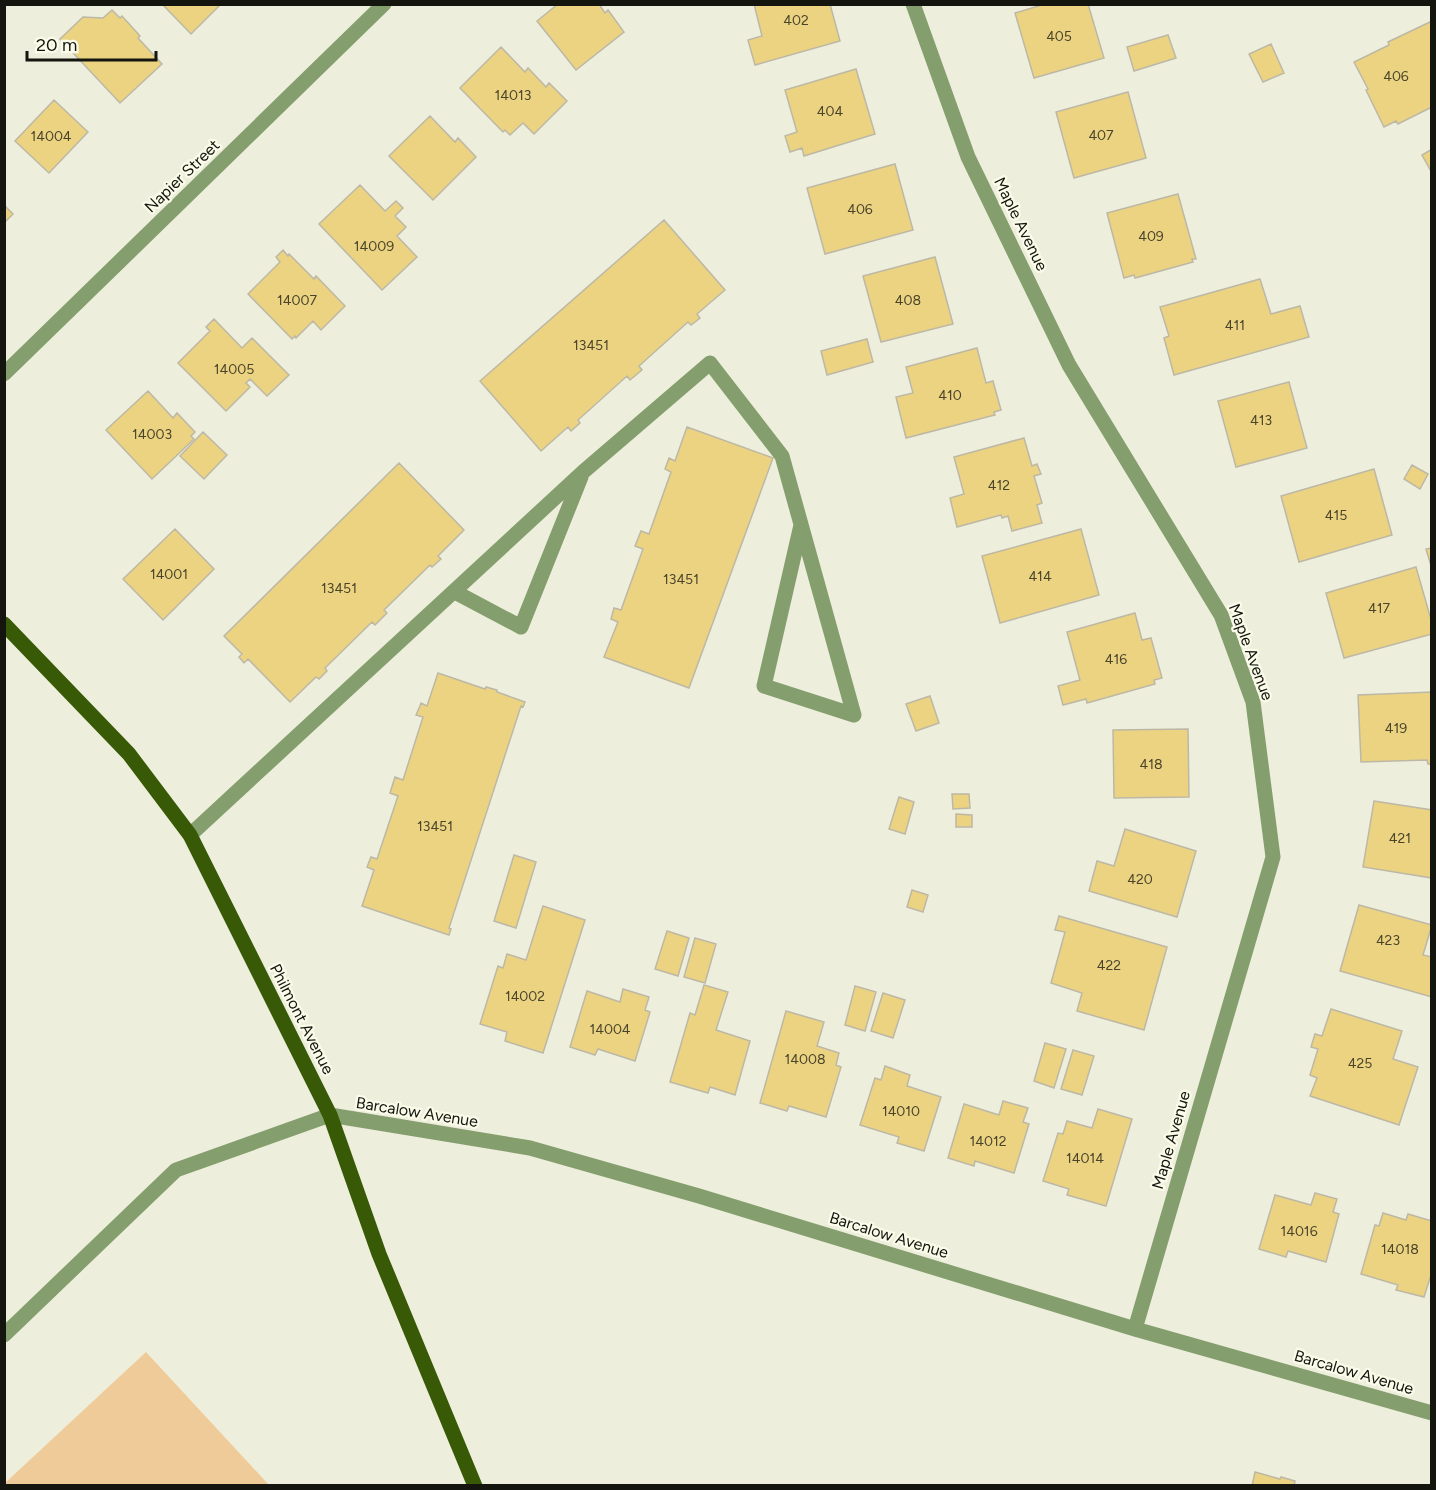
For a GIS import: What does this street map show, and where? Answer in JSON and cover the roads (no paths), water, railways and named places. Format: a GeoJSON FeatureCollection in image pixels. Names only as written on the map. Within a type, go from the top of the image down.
{"type":"FeatureCollection","features":[{"type":"Feature","properties":{"kind":"main road","name":"Philmont Avenue"},"geometry":{"type":"LineString","coordinates":[[4,624],[129,754],[190,836],[330,1115],[379,1254],[475,1485]]}},
{"type":"Feature","properties":{"kind":"street","name":"Napier Street"},"geometry":{"type":"LineString","coordinates":[[4,374],[384,4]]}},
{"type":"Feature","properties":{"kind":"street","name":"Maple Avenue"},"geometry":{"type":"LineString","coordinates":[[913,4],[968,156],[1064,355],[1221,615],[1253,702],[1273,857],[1135,1329]]}},
{"type":"Feature","properties":{"kind":"street"},"geometry":{"type":"LineString","coordinates":[[190,836],[583,472],[710,363],[782,456],[854,715],[764,686],[801,525]]}},
{"type":"Feature","properties":{"kind":"street"},"geometry":{"type":"LineString","coordinates":[[455,592],[521,627],[583,472]]}},
{"type":"Feature","properties":{"kind":"street","name":"Barcalow Avenue"},"geometry":{"type":"LineString","coordinates":[[330,1115],[530,1148],[699,1196],[1135,1329],[1431,1413]]}},
{"type":"Feature","properties":{"kind":"street"},"geometry":{"type":"LineString","coordinates":[[4,1335],[176,1170],[330,1115]]}}]}
